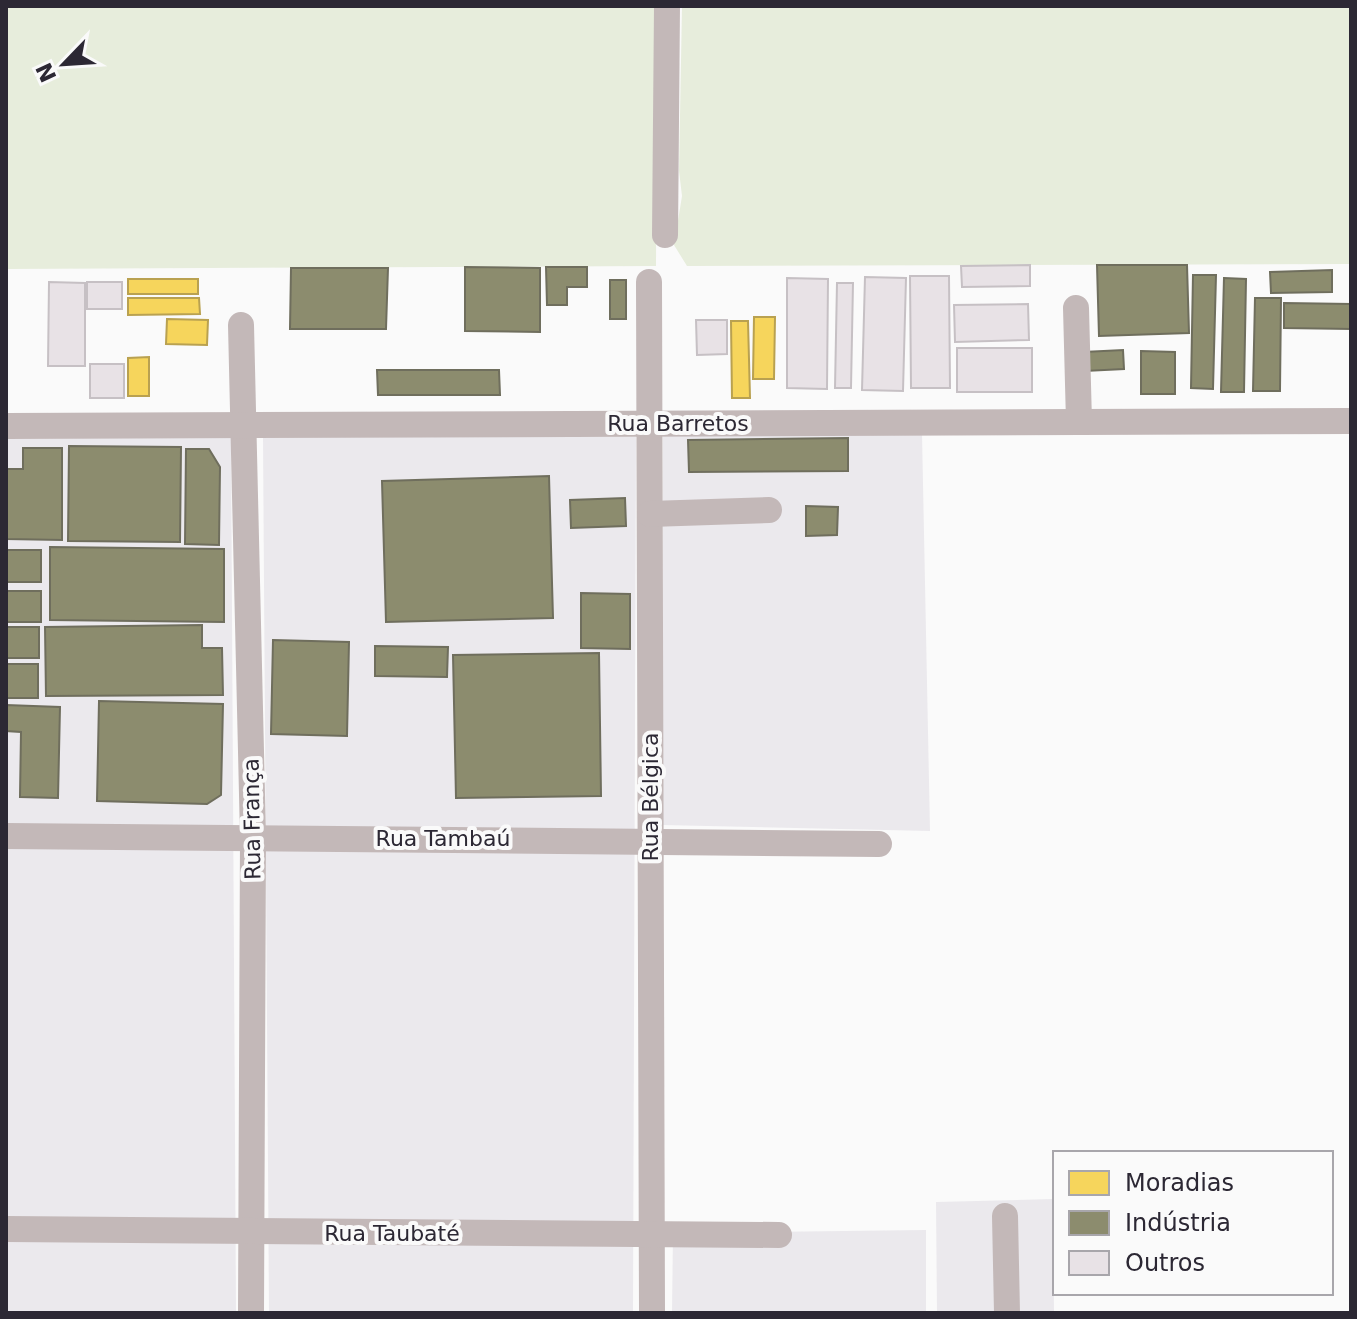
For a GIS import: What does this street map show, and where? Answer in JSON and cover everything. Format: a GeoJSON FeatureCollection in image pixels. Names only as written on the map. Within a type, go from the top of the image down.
{"type":"FeatureCollection","features":[{"type":"Feature","properties":{"kind":"street"},"geometry":{"type":"LineString","coordinates":[[665,235],[667,6]]}},
{"type":"Feature","properties":{"kind":"street","name":"Rua Bélgica"},"geometry":{"type":"LineString","coordinates":[[649,282],[652,1313]]}},
{"type":"Feature","properties":{"kind":"street"},"geometry":{"type":"LineString","coordinates":[[1076,308],[1079,422]]}},
{"type":"Feature","properties":{"kind":"street","name":"Rua França"},"geometry":{"type":"LineString","coordinates":[[241,325],[253,837],[251,1313]]}},
{"type":"Feature","properties":{"kind":"street","name":"Rua Barretos"},"geometry":{"type":"LineString","coordinates":[[6,426],[1351,421]]}},
{"type":"Feature","properties":{"kind":"street"},"geometry":{"type":"LineString","coordinates":[[650,514],[769,510]]}},
{"type":"Feature","properties":{"kind":"street","name":"Rua Tambaú"},"geometry":{"type":"LineString","coordinates":[[6,836],[650,839],[879,844]]}},
{"type":"Feature","properties":{"kind":"street"},"geometry":{"type":"LineString","coordinates":[[1005,1216],[1007,1313]]}},
{"type":"Feature","properties":{"kind":"street","name":"Rua Taubaté"},"geometry":{"type":"LineString","coordinates":[[6,1229],[779,1235]]}},
{"type":"Feature","properties":{"kind":"shaded area"},"geometry":{"type":"Polygon","coordinates":[[[663,434],[922,434],[930,831],[662,825],[663,434]]]}},
{"type":"Feature","properties":{"kind":"shaded area"},"geometry":{"type":"Polygon","coordinates":[[[231,436],[236,1313],[6,1313],[6,439],[231,436]]]}},
{"type":"Feature","properties":{"kind":"shaded area"},"geometry":{"type":"Polygon","coordinates":[[[263,437],[636,437],[633,1313],[269,1313],[263,437]]]}},
{"type":"Feature","properties":{"kind":"shaded area"},"geometry":{"type":"Polygon","coordinates":[[[1053,1199],[1054,1313],[937,1313],[936,1202],[1053,1199]]]}},
{"type":"Feature","properties":{"kind":"shaded area"},"geometry":{"type":"Polygon","coordinates":[[[926,1230],[926,1313],[672,1313],[673,1233],[926,1230]]]}},
{"type":"Feature","properties":{"kind":"green space"},"geometry":{"type":"Polygon","coordinates":[[[6,6],[657,6],[656,266],[6,269],[6,6]]]}},
{"type":"Feature","properties":{"kind":"green space"},"geometry":{"type":"Polygon","coordinates":[[[682,6],[1351,6],[1351,264],[687,266],[674,245],[682,196],[679,171],[682,6]]]}},
{"type":"Feature","properties":{"kind":"building: Moradias"},"geometry":{"type":"Polygon","coordinates":[[[128,279],[198,279],[198,294],[128,294],[128,279]]]}},
{"type":"Feature","properties":{"kind":"building: Moradias"},"geometry":{"type":"Polygon","coordinates":[[[128,298],[199,298],[200,314],[128,315],[128,298]]]}},
{"type":"Feature","properties":{"kind":"building: Moradias"},"geometry":{"type":"Polygon","coordinates":[[[754,317],[775,317],[774,379],[753,379],[754,317]]]}},
{"type":"Feature","properties":{"kind":"building: Moradias"},"geometry":{"type":"Polygon","coordinates":[[[167,319],[208,320],[207,345],[166,344],[167,319]]]}},
{"type":"Feature","properties":{"kind":"building: Moradias"},"geometry":{"type":"Polygon","coordinates":[[[731,321],[748,321],[750,398],[732,398],[731,321]]]}},
{"type":"Feature","properties":{"kind":"building: Moradias"},"geometry":{"type":"Polygon","coordinates":[[[149,357],[149,396],[128,396],[128,358],[149,357]]]}},
{"type":"Feature","properties":{"kind":"building: Indústria"},"geometry":{"type":"Polygon","coordinates":[[[1097,265],[1187,265],[1189,333],[1099,336],[1097,265]]]}},
{"type":"Feature","properties":{"kind":"building: Indústria"},"geometry":{"type":"Polygon","coordinates":[[[465,267],[540,268],[540,332],[465,331],[465,267]]]}},
{"type":"Feature","properties":{"kind":"building: Indústria"},"geometry":{"type":"Polygon","coordinates":[[[546,267],[587,267],[587,287],[567,287],[567,305],[547,305],[546,267]]]}},
{"type":"Feature","properties":{"kind":"building: Indústria"},"geometry":{"type":"Polygon","coordinates":[[[291,268],[388,268],[386,329],[290,329],[291,268]]]}},
{"type":"Feature","properties":{"kind":"building: Indústria"},"geometry":{"type":"Polygon","coordinates":[[[1332,270],[1332,292],[1271,293],[1270,272],[1332,270]]]}},
{"type":"Feature","properties":{"kind":"building: Indústria"},"geometry":{"type":"Polygon","coordinates":[[[1193,275],[1216,275],[1213,389],[1191,388],[1193,275]]]}},
{"type":"Feature","properties":{"kind":"building: Indústria"},"geometry":{"type":"Polygon","coordinates":[[[1224,278],[1246,279],[1244,392],[1221,392],[1224,278]]]}},
{"type":"Feature","properties":{"kind":"building: Indústria"},"geometry":{"type":"Polygon","coordinates":[[[610,280],[626,280],[626,319],[610,319],[610,280]]]}},
{"type":"Feature","properties":{"kind":"building: Indústria"},"geometry":{"type":"Polygon","coordinates":[[[1255,298],[1281,298],[1280,391],[1253,391],[1255,298]]]}},
{"type":"Feature","properties":{"kind":"building: Indústria"},"geometry":{"type":"Polygon","coordinates":[[[1284,303],[1351,304],[1351,329],[1284,328],[1284,303]]]}},
{"type":"Feature","properties":{"kind":"building: Indústria"},"geometry":{"type":"Polygon","coordinates":[[[1123,350],[1124,369],[1085,371],[1084,352],[1123,350]]]}},
{"type":"Feature","properties":{"kind":"building: Indústria"},"geometry":{"type":"Polygon","coordinates":[[[1141,351],[1175,352],[1175,394],[1141,394],[1141,351]]]}},
{"type":"Feature","properties":{"kind":"building: Indústria"},"geometry":{"type":"Polygon","coordinates":[[[377,370],[499,370],[500,395],[378,395],[377,370]]]}},
{"type":"Feature","properties":{"kind":"building: Indústria"},"geometry":{"type":"Polygon","coordinates":[[[848,438],[848,471],[689,472],[688,440],[848,438]]]}},
{"type":"Feature","properties":{"kind":"building: Indústria"},"geometry":{"type":"Polygon","coordinates":[[[69,446],[181,447],[180,542],[68,541],[69,446]]]}},
{"type":"Feature","properties":{"kind":"building: Indústria"},"geometry":{"type":"Polygon","coordinates":[[[23,448],[62,448],[62,540],[6,539],[6,469],[23,469],[23,448]]]}},
{"type":"Feature","properties":{"kind":"building: Indústria"},"geometry":{"type":"Polygon","coordinates":[[[186,449],[209,449],[220,467],[219,545],[185,544],[186,449]]]}},
{"type":"Feature","properties":{"kind":"building: Indústria"},"geometry":{"type":"Polygon","coordinates":[[[549,476],[553,618],[386,622],[382,481],[549,476]]]}},
{"type":"Feature","properties":{"kind":"building: Indústria"},"geometry":{"type":"Polygon","coordinates":[[[625,498],[626,526],[571,528],[570,500],[625,498]]]}},
{"type":"Feature","properties":{"kind":"building: Indústria"},"geometry":{"type":"Polygon","coordinates":[[[806,506],[838,507],[837,535],[806,536],[806,506]]]}},
{"type":"Feature","properties":{"kind":"building: Indústria"},"geometry":{"type":"Polygon","coordinates":[[[50,547],[224,549],[224,622],[50,620],[50,547]]]}},
{"type":"Feature","properties":{"kind":"building: Indústria"},"geometry":{"type":"Polygon","coordinates":[[[6,550],[41,550],[41,582],[6,582],[6,550]]]}},
{"type":"Feature","properties":{"kind":"building: Indústria"},"geometry":{"type":"Polygon","coordinates":[[[6,591],[41,591],[41,622],[6,622],[6,591]]]}},
{"type":"Feature","properties":{"kind":"building: Indústria"},"geometry":{"type":"Polygon","coordinates":[[[581,593],[630,594],[630,649],[581,648],[581,593]]]}},
{"type":"Feature","properties":{"kind":"building: Indústria"},"geometry":{"type":"Polygon","coordinates":[[[202,625],[202,648],[222,648],[223,695],[46,696],[45,627],[202,625]]]}},
{"type":"Feature","properties":{"kind":"building: Indústria"},"geometry":{"type":"Polygon","coordinates":[[[6,627],[39,627],[39,658],[6,658],[6,627]]]}},
{"type":"Feature","properties":{"kind":"building: Indústria"},"geometry":{"type":"Polygon","coordinates":[[[273,640],[349,642],[347,736],[271,734],[273,640]]]}},
{"type":"Feature","properties":{"kind":"building: Indústria"},"geometry":{"type":"Polygon","coordinates":[[[375,646],[448,647],[447,677],[375,676],[375,646]]]}},
{"type":"Feature","properties":{"kind":"building: Indústria"},"geometry":{"type":"Polygon","coordinates":[[[599,653],[601,796],[456,798],[453,655],[599,653]]]}},
{"type":"Feature","properties":{"kind":"building: Indústria"},"geometry":{"type":"Polygon","coordinates":[[[6,664],[38,664],[38,698],[6,698],[6,664]]]}},
{"type":"Feature","properties":{"kind":"building: Indústria"},"geometry":{"type":"Polygon","coordinates":[[[99,701],[223,704],[221,795],[207,804],[97,801],[99,701]]]}},
{"type":"Feature","properties":{"kind":"building: Indústria"},"geometry":{"type":"Polygon","coordinates":[[[6,705],[60,707],[58,798],[20,797],[21,732],[6,731],[6,705]]]}},
{"type":"Feature","properties":{"kind":"building: Outros"},"geometry":{"type":"Polygon","coordinates":[[[1030,265],[1030,286],[962,287],[961,266],[1030,265]]]}},
{"type":"Feature","properties":{"kind":"building: Outros"},"geometry":{"type":"Polygon","coordinates":[[[910,276],[949,276],[950,388],[911,388],[910,276]]]}},
{"type":"Feature","properties":{"kind":"building: Outros"},"geometry":{"type":"Polygon","coordinates":[[[865,277],[906,278],[903,391],[862,390],[865,277]]]}},
{"type":"Feature","properties":{"kind":"building: Outros"},"geometry":{"type":"Polygon","coordinates":[[[787,278],[828,279],[827,389],[787,388],[787,278]]]}},
{"type":"Feature","properties":{"kind":"building: Outros"},"geometry":{"type":"Polygon","coordinates":[[[49,282],[85,283],[85,366],[48,366],[49,282]]]}},
{"type":"Feature","properties":{"kind":"building: Outros"},"geometry":{"type":"Polygon","coordinates":[[[87,282],[122,282],[122,309],[87,309],[87,282]]]}},
{"type":"Feature","properties":{"kind":"building: Outros"},"geometry":{"type":"Polygon","coordinates":[[[837,283],[853,283],[851,388],[835,388],[837,283]]]}},
{"type":"Feature","properties":{"kind":"building: Outros"},"geometry":{"type":"Polygon","coordinates":[[[1028,304],[1029,340],[955,342],[954,305],[1028,304]]]}},
{"type":"Feature","properties":{"kind":"building: Outros"},"geometry":{"type":"Polygon","coordinates":[[[696,320],[727,320],[727,354],[697,355],[696,320]]]}},
{"type":"Feature","properties":{"kind":"building: Outros"},"geometry":{"type":"Polygon","coordinates":[[[957,348],[1032,348],[1032,392],[957,392],[957,348]]]}},
{"type":"Feature","properties":{"kind":"building: Outros"},"geometry":{"type":"Polygon","coordinates":[[[90,364],[124,364],[124,398],[90,398],[90,364]]]}}]}
